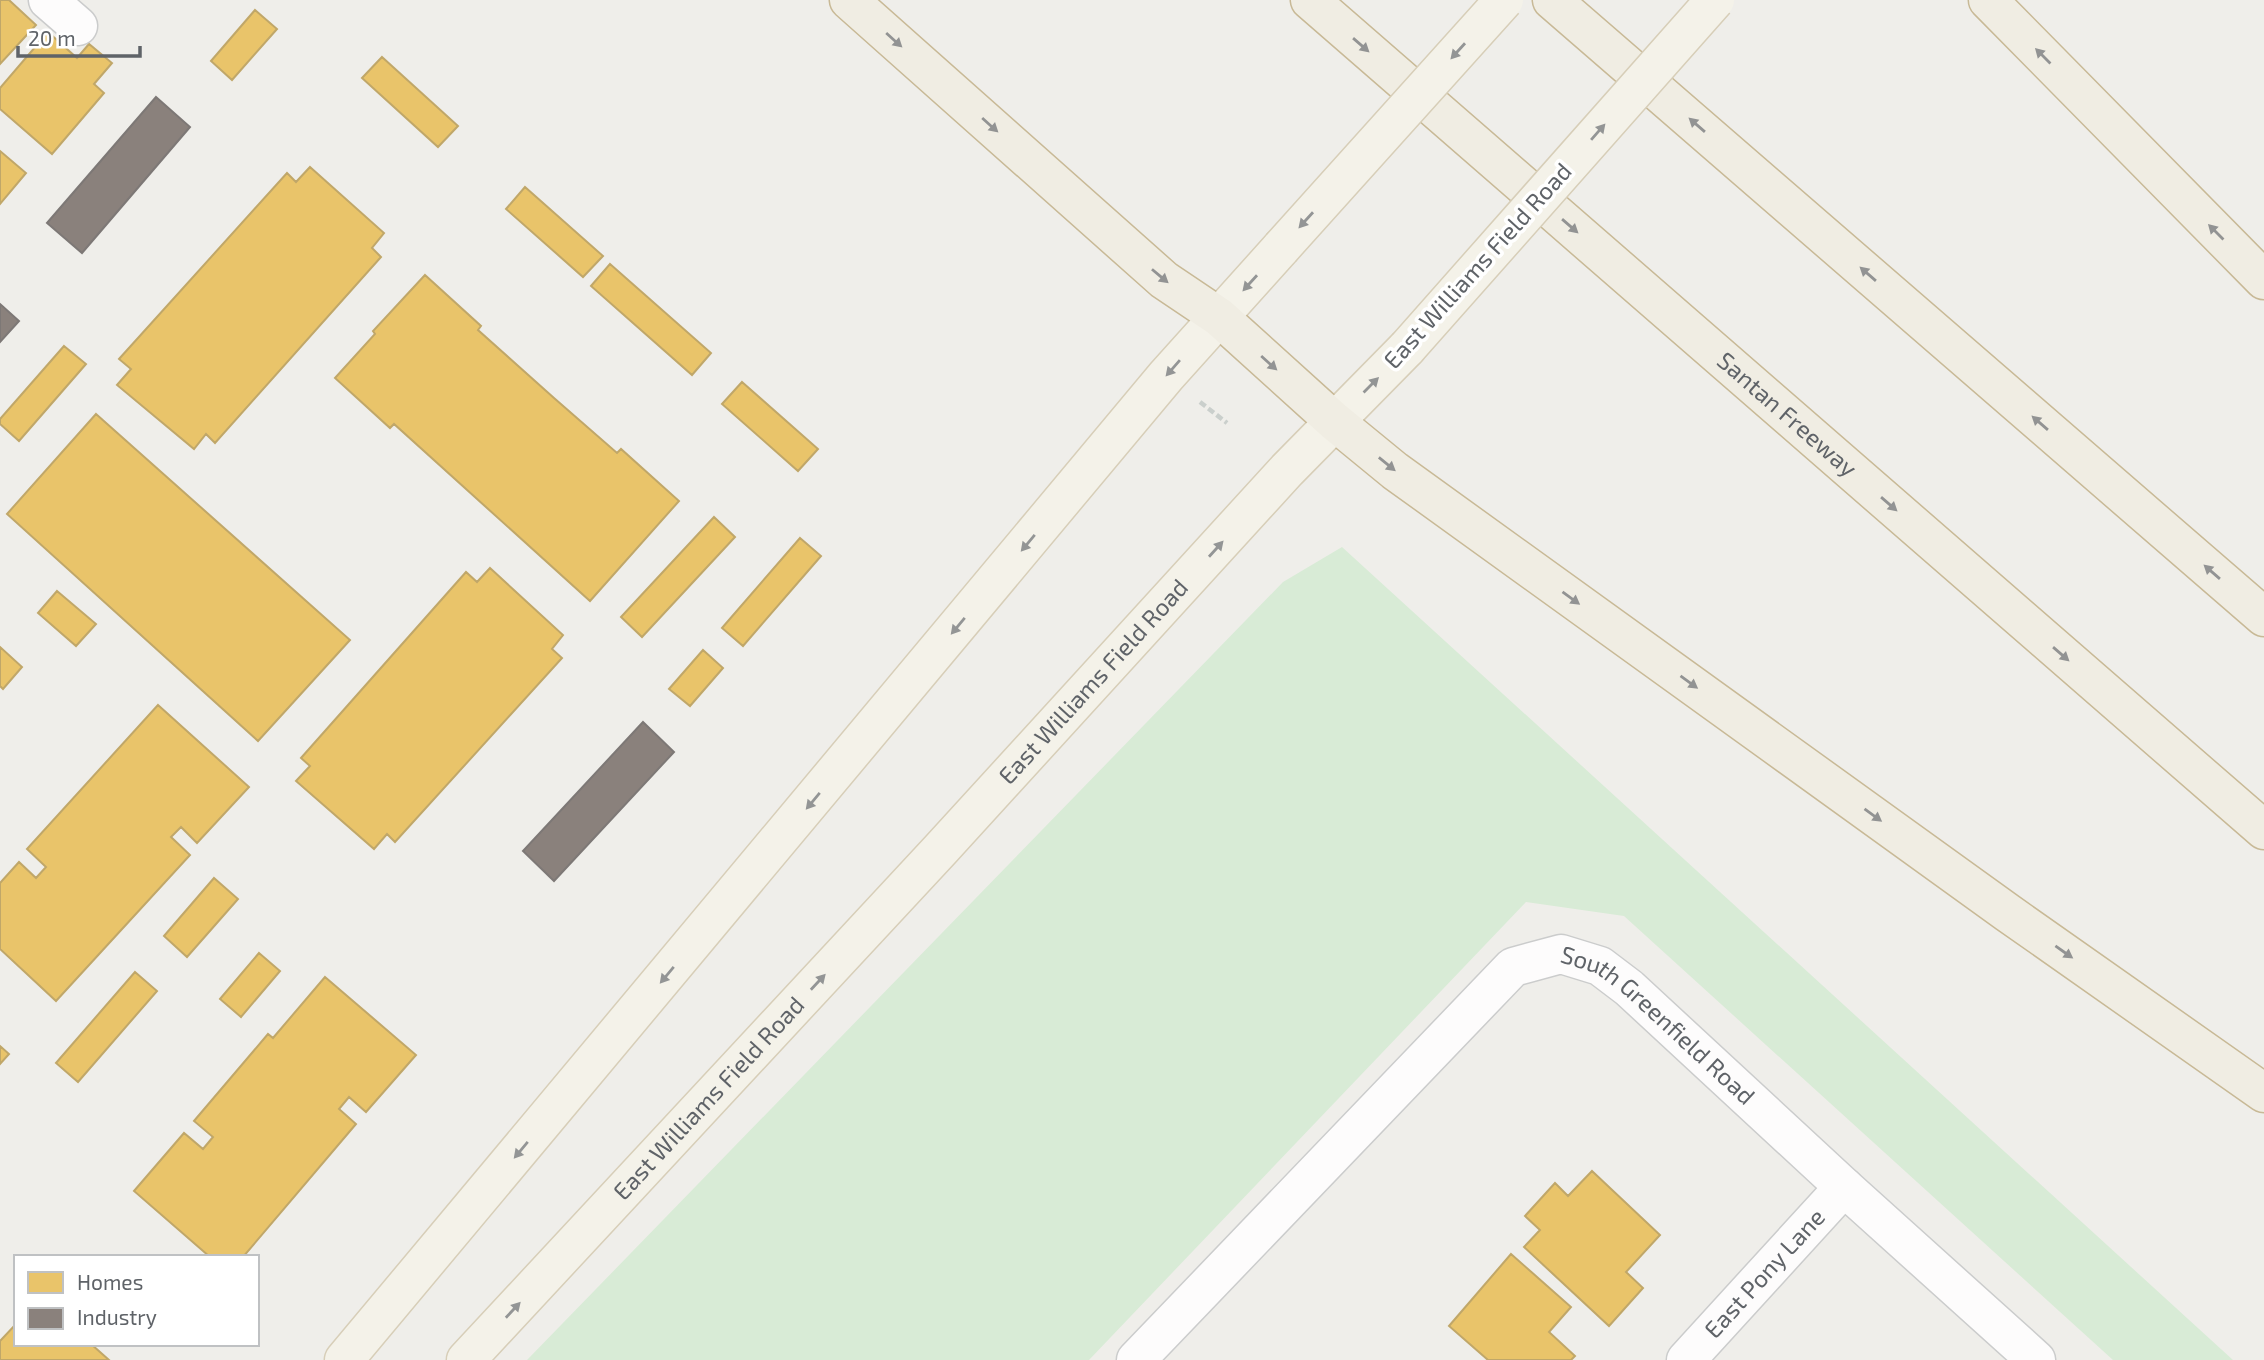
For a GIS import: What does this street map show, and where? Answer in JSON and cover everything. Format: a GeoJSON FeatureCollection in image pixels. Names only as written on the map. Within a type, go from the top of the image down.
{"type":"FeatureCollection","features":[{"type":"Feature","properties":{"kind":"highway"},"geometry":{"type":"LineString","coordinates":[[849,0],[1164,280],[1219,317],[1334,421],[1395,471],[2008,913],[2264,1093]]}},
{"type":"Feature","properties":{"kind":"highway","name":"Santan Freeway"},"geometry":{"type":"LineString","coordinates":[[1310,0],[2264,830]]}},
{"type":"Feature","properties":{"kind":"highway"},"geometry":{"type":"LineString","coordinates":[[1552,0],[2264,617]]}},
{"type":"Feature","properties":{"kind":"highway"},"geometry":{"type":"LineString","coordinates":[[1988,0],[2264,281]]}},
{"type":"Feature","properties":{"kind":"main road"},"geometry":{"type":"LineString","coordinates":[[344,1360],[1149,397],[1504,0]]}},
{"type":"Feature","properties":{"kind":"main road","name":"East Williams Field Road"},"geometry":{"type":"LineString","coordinates":[[466,1360],[1334,421],[1407,348],[1715,0]]}},
{"type":"Feature","properties":{"kind":"street"},"geometry":{"type":"LineString","coordinates":[[48,0],[78,26]]}},
{"type":"Feature","properties":{"kind":"street","name":"South Greenfield Road"},"geometry":{"type":"LineString","coordinates":[[1136,1360],[1513,967],[1562,954],[1600,965],[1629,988],[2036,1360]]}},
{"type":"Feature","properties":{"kind":"street","name":"East Pony Lane"},"geometry":{"type":"LineString","coordinates":[[1686,1360],[1844,1187]]}},
{"type":"Feature","properties":{"kind":"path"},"geometry":{"type":"LineString","coordinates":[[1200,402],[1227,423]]}},
{"type":"Feature","properties":{"kind":"green space"},"geometry":{"type":"Polygon","coordinates":[[[1342,547],[2233,1360],[2113,1360],[1624,916],[1526,902],[1089,1360],[527,1360],[1283,582],[1342,547]]]}},
{"type":"Feature","properties":{"kind":"building: Homes"},"geometry":{"type":"Polygon","coordinates":[[[0,0],[9,0],[36,25],[0,64],[0,0]]]}},
{"type":"Feature","properties":{"kind":"building: Homes"},"geometry":{"type":"Polygon","coordinates":[[[255,10],[277,29],[232,80],[211,61],[255,10]]]}},
{"type":"Feature","properties":{"kind":"building: Homes"},"geometry":{"type":"Polygon","coordinates":[[[48,32],[77,58],[89,44],[112,63],[94,84],[104,93],[52,154],[0,109],[0,88],[48,32]]]}},
{"type":"Feature","properties":{"kind":"building: Homes"},"geometry":{"type":"Polygon","coordinates":[[[382,57],[458,126],[438,147],[362,78],[382,57]]]}},
{"type":"Feature","properties":{"kind":"building: Homes"},"geometry":{"type":"Polygon","coordinates":[[[0,151],[26,173],[0,204],[0,151]]]}},
{"type":"Feature","properties":{"kind":"building: Homes"},"geometry":{"type":"Polygon","coordinates":[[[310,167],[384,233],[372,248],[381,257],[215,443],[206,434],[194,449],[117,385],[131,369],[119,359],[287,173],[296,182],[310,167]]]}},
{"type":"Feature","properties":{"kind":"building: Homes"},"geometry":{"type":"Polygon","coordinates":[[[525,187],[603,256],[583,277],[506,209],[525,187]]]}},
{"type":"Feature","properties":{"kind":"building: Homes"},"geometry":{"type":"Polygon","coordinates":[[[610,264],[711,353],[692,375],[591,286],[610,264]]]}},
{"type":"Feature","properties":{"kind":"building: Homes"},"geometry":{"type":"Polygon","coordinates":[[[425,275],[481,326],[478,330],[554,398],[617,453],[621,449],[679,501],[590,601],[394,424],[390,428],[335,378],[375,334],[373,331],[425,275]]]}},
{"type":"Feature","properties":{"kind":"building: Homes"},"geometry":{"type":"Polygon","coordinates":[[[64,346],[86,364],[19,441],[0,424],[0,419],[64,346]]]}},
{"type":"Feature","properties":{"kind":"building: Homes"},"geometry":{"type":"Polygon","coordinates":[[[742,382],[818,449],[798,471],[722,404],[742,382]]]}},
{"type":"Feature","properties":{"kind":"building: Homes"},"geometry":{"type":"Polygon","coordinates":[[[96,414],[350,640],[258,741],[7,514],[96,414]]]}},
{"type":"Feature","properties":{"kind":"building: Homes"},"geometry":{"type":"Polygon","coordinates":[[[714,517],[735,537],[642,637],[621,617],[714,517]]]}},
{"type":"Feature","properties":{"kind":"building: Homes"},"geometry":{"type":"Polygon","coordinates":[[[800,538],[821,556],[743,646],[722,628],[800,538]]]}},
{"type":"Feature","properties":{"kind":"building: Homes"},"geometry":{"type":"Polygon","coordinates":[[[490,568],[563,635],[552,649],[562,658],[395,842],[387,834],[374,849],[296,781],[310,766],[301,758],[466,572],[477,582],[490,568]]]}},
{"type":"Feature","properties":{"kind":"building: Homes"},"geometry":{"type":"Polygon","coordinates":[[[57,591],[96,624],[76,646],[38,613],[57,591]]]}},
{"type":"Feature","properties":{"kind":"building: Homes"},"geometry":{"type":"Polygon","coordinates":[[[0,647],[22,667],[3,689],[0,686],[0,647]]]}},
{"type":"Feature","properties":{"kind":"building: Homes"},"geometry":{"type":"Polygon","coordinates":[[[703,650],[723,668],[690,706],[669,689],[703,650]]]}},
{"type":"Feature","properties":{"kind":"building: Homes"},"geometry":{"type":"Polygon","coordinates":[[[158,705],[249,787],[197,843],[181,827],[171,837],[190,855],[56,1001],[0,949],[0,883],[19,862],[36,878],[46,867],[27,849],[158,705]]]}},
{"type":"Feature","properties":{"kind":"building: Homes"},"geometry":{"type":"Polygon","coordinates":[[[214,878],[238,899],[187,957],[164,936],[214,878]]]}},
{"type":"Feature","properties":{"kind":"building: Homes"},"geometry":{"type":"Polygon","coordinates":[[[259,953],[280,971],[241,1017],[220,999],[259,953]]]}},
{"type":"Feature","properties":{"kind":"building: Homes"},"geometry":{"type":"Polygon","coordinates":[[[135,972],[157,991],[78,1082],[56,1063],[135,972]]]}},
{"type":"Feature","properties":{"kind":"building: Homes"},"geometry":{"type":"Polygon","coordinates":[[[325,977],[416,1055],[366,1112],[349,1097],[339,1109],[356,1124],[245,1255],[208,1255],[134,1191],[184,1133],[203,1149],[213,1137],[194,1121],[268,1034],[273,1038],[325,977]]]}},
{"type":"Feature","properties":{"kind":"building: Homes"},"geometry":{"type":"Polygon","coordinates":[[[0,1046],[9,1054],[0,1064],[0,1046]]]}},
{"type":"Feature","properties":{"kind":"building: Homes"},"geometry":{"type":"Polygon","coordinates":[[[1592,1171],[1660,1235],[1626,1272],[1643,1288],[1609,1326],[1524,1247],[1540,1230],[1525,1216],[1555,1183],[1568,1196],[1592,1171]]]}},
{"type":"Feature","properties":{"kind":"building: Homes"},"geometry":{"type":"Polygon","coordinates":[[[1511,1254],[1571,1307],[1549,1332],[1575,1356],[1571,1360],[1488,1360],[1449,1326],[1511,1254]]]}},
{"type":"Feature","properties":{"kind":"building: Homes"},"geometry":{"type":"Polygon","coordinates":[[[14,1326],[14,1346],[93,1346],[109,1360],[0,1360],[0,1341],[14,1326]]]}},
{"type":"Feature","properties":{"kind":"building: Industry"},"geometry":{"type":"Polygon","coordinates":[[[156,97],[190,127],[82,253],[47,223],[156,97]]]}},
{"type":"Feature","properties":{"kind":"building: Industry"},"geometry":{"type":"Polygon","coordinates":[[[0,304],[19,321],[0,342],[0,304]]]}},
{"type":"Feature","properties":{"kind":"building: Industry"},"geometry":{"type":"Polygon","coordinates":[[[643,722],[674,752],[554,881],[523,851],[643,722]]]}}]}
